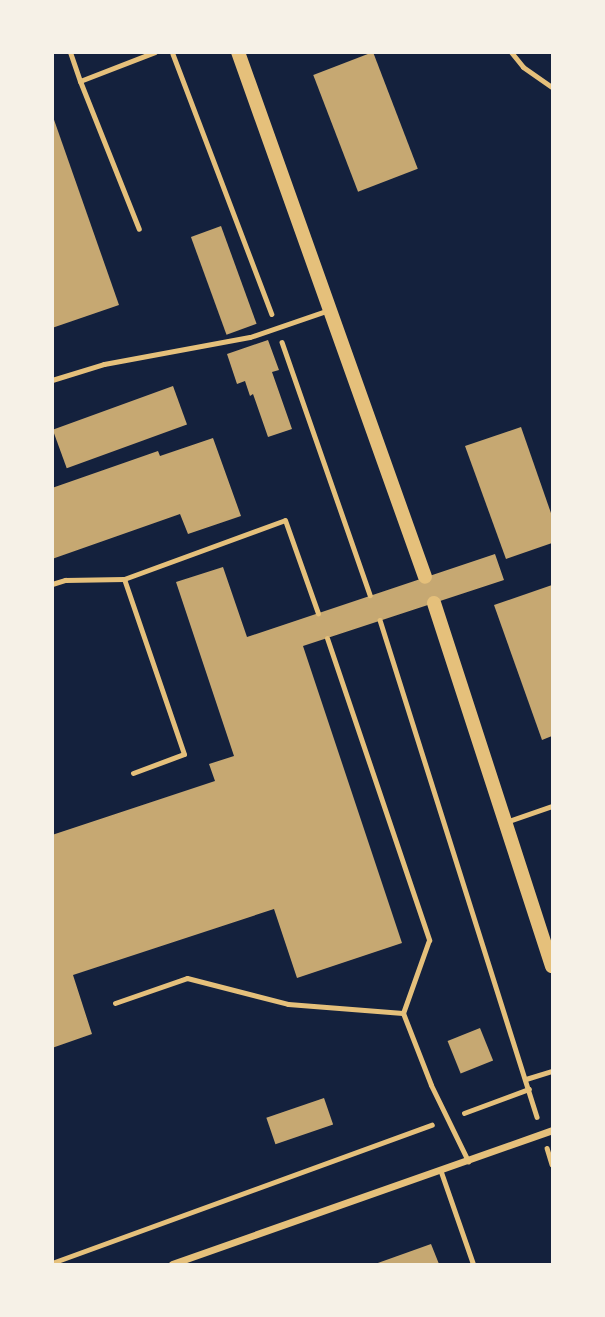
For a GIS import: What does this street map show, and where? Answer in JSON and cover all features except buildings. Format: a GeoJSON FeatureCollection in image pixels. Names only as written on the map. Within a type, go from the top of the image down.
{"type":"FeatureCollection","features":[{"type":"Feature","properties":{"kind":"main road"},"geometry":{"type":"LineString","coordinates":[[238,52],[425,578]]}},
{"type":"Feature","properties":{"kind":"main road"},"geometry":{"type":"LineString","coordinates":[[434,603],[552,966]]}},
{"type":"Feature","properties":{"kind":"street"},"geometry":{"type":"LineString","coordinates":[[172,1265],[441,1172],[552,1130]]}},
{"type":"Feature","properties":{"kind":"lane"},"geometry":{"type":"LineString","coordinates":[[70,52],[139,229]]}},
{"type":"Feature","properties":{"kind":"lane"},"geometry":{"type":"LineString","coordinates":[[80,81],[155,52]]}},
{"type":"Feature","properties":{"kind":"lane"},"geometry":{"type":"LineString","coordinates":[[510,52],[523,67],[552,87]]}},
{"type":"Feature","properties":{"kind":"lane"},"geometry":{"type":"LineString","coordinates":[[52,380],[144,355],[250,337],[329,310]]}},
{"type":"Feature","properties":{"kind":"lane"},"geometry":{"type":"LineString","coordinates":[[52,584],[65,580],[124,579],[285,520],[318,613]]}},
{"type":"Feature","properties":{"kind":"lane"},"geometry":{"type":"LineString","coordinates":[[124,579],[184,754],[133,773]]}},
{"type":"Feature","properties":{"kind":"lane"},"geometry":{"type":"LineString","coordinates":[[327,638],[429,940],[403,1013],[431,1084],[468,1161]]}},
{"type":"Feature","properties":{"kind":"lane"},"geometry":{"type":"LineString","coordinates":[[506,821],[552,806]]}},
{"type":"Feature","properties":{"kind":"lane"},"geometry":{"type":"LineString","coordinates":[[115,1003],[187,978],[288,1004],[403,1013]]}},
{"type":"Feature","properties":{"kind":"lane"},"geometry":{"type":"LineString","coordinates":[[441,1172],[473,1265]]}},
{"type":"Feature","properties":{"kind":"path"},"geometry":{"type":"LineString","coordinates":[[380,621],[552,1164]]}},
{"type":"Feature","properties":{"kind":"path"},"geometry":{"type":"LineString","coordinates":[[526,1079],[552,1071]]}},
{"type":"Feature","properties":{"kind":"path"},"geometry":{"type":"LineString","coordinates":[[52,1263],[528,1089]]}}]}
